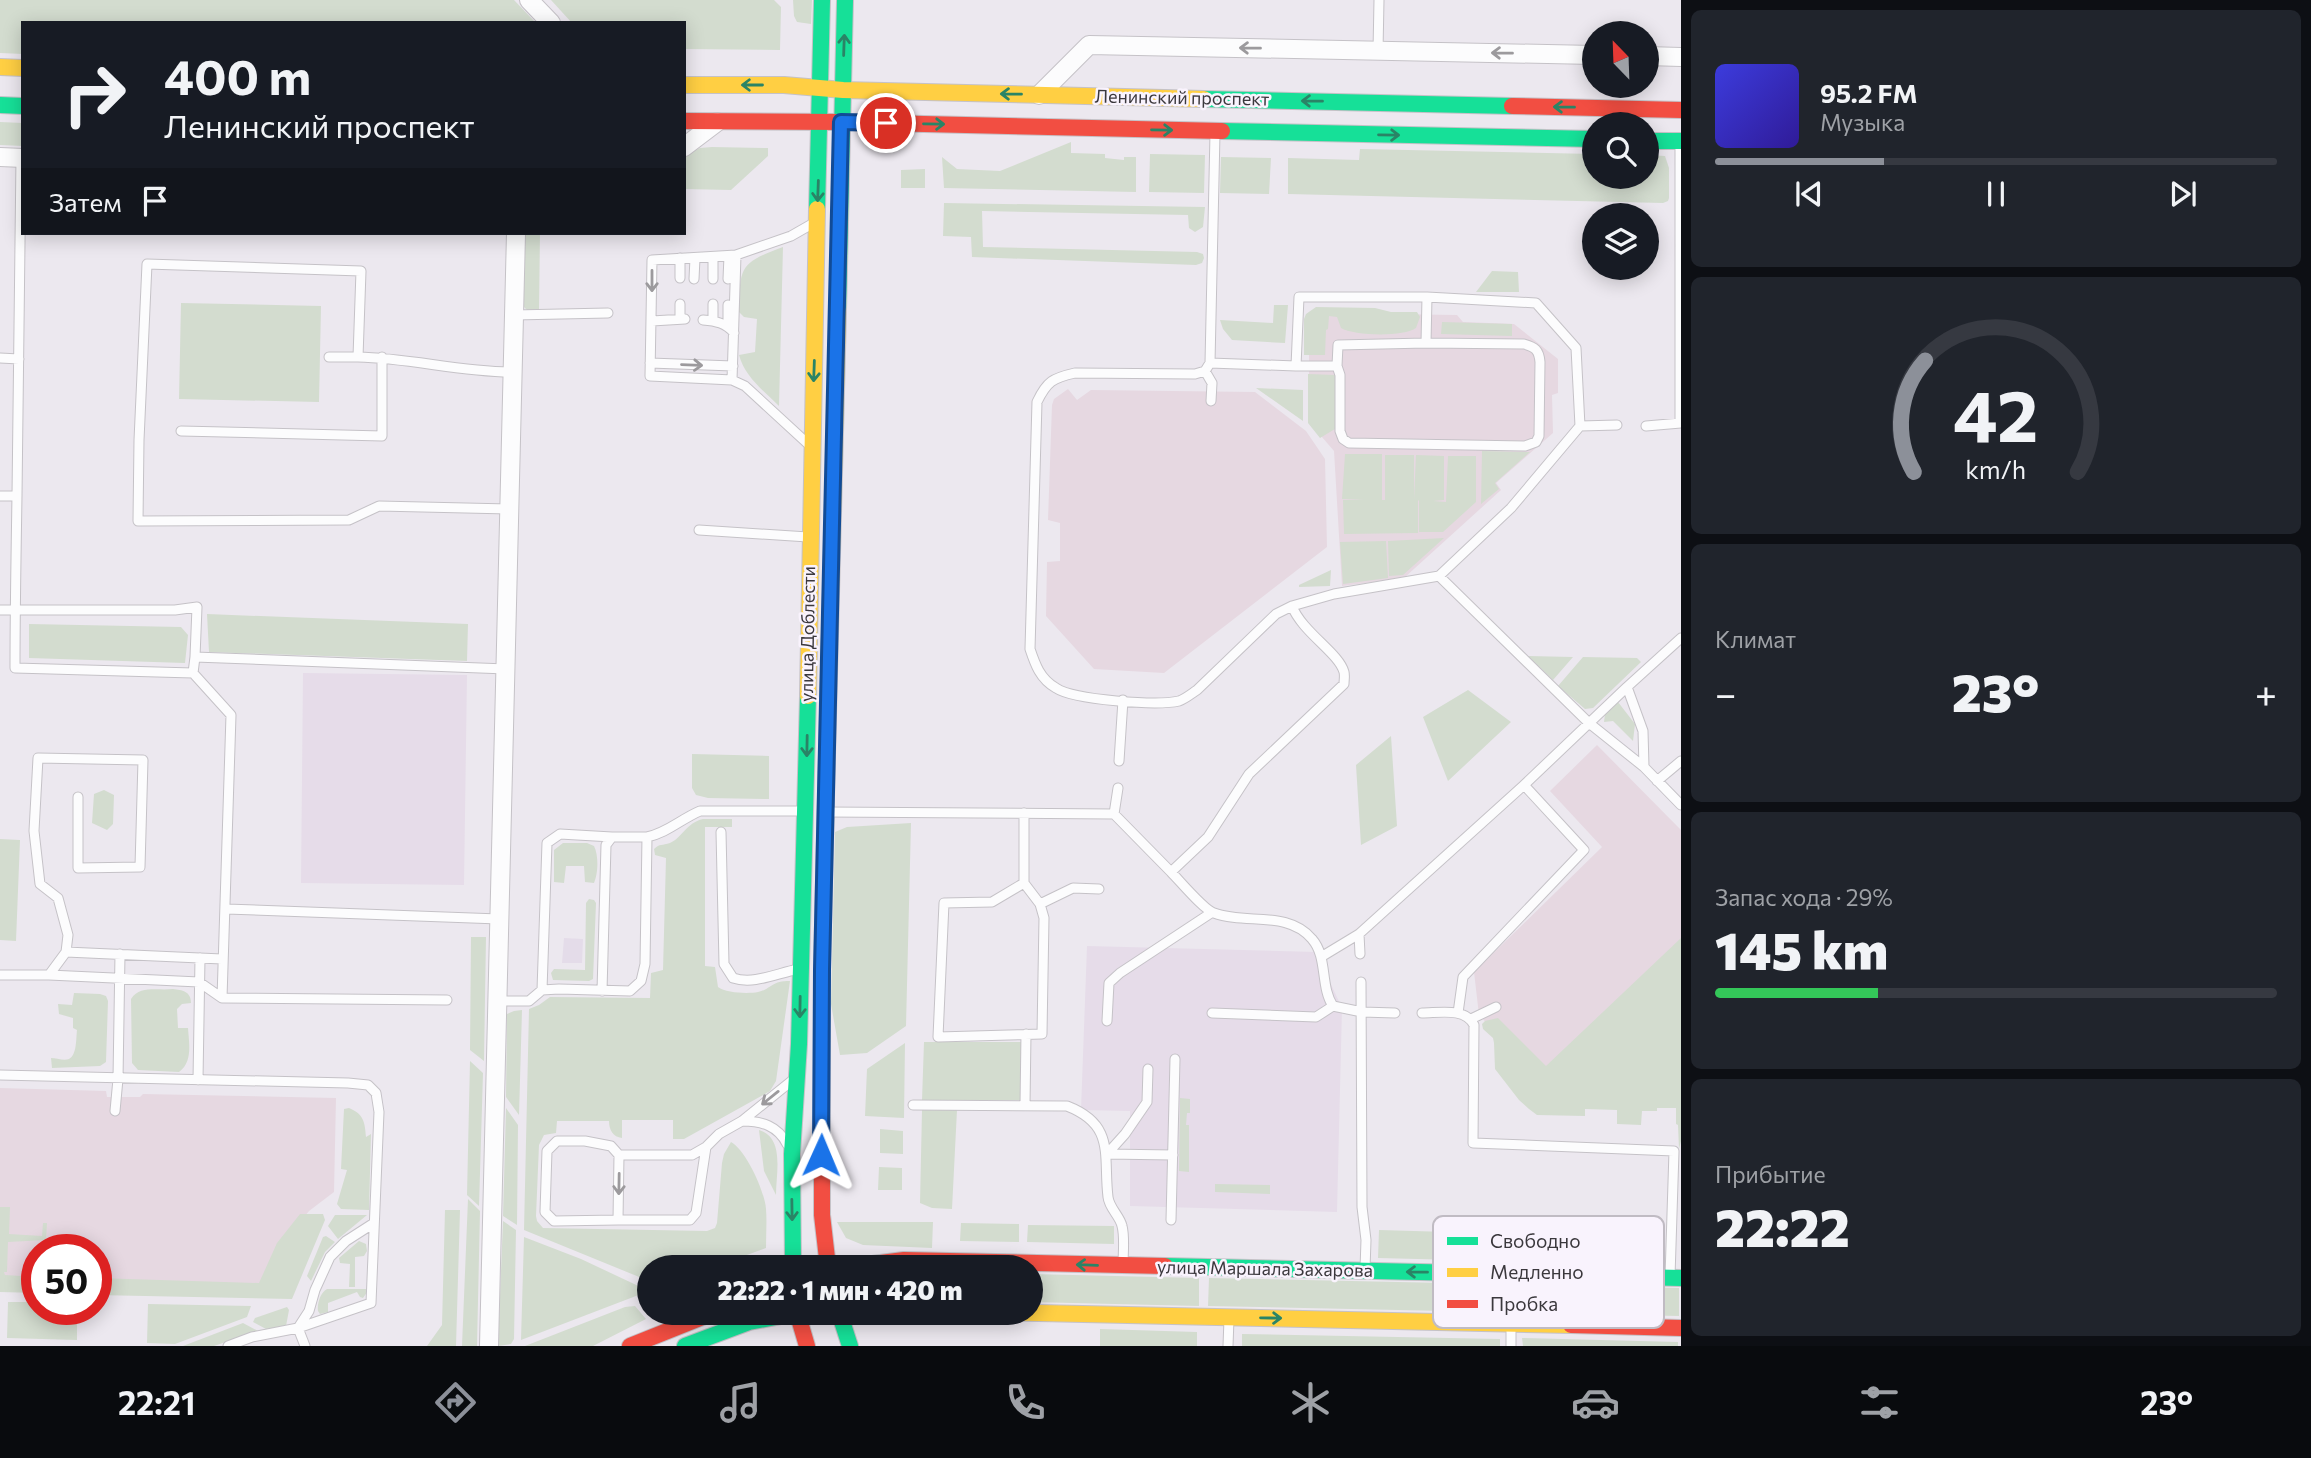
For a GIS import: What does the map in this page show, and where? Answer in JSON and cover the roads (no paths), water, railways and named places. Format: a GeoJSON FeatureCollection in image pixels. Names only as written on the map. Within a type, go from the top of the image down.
{"type":"FeatureCollection","features":[{"type":"Feature","properties":{"kind":"main road","name":"улица Доблести"},"geometry":{"type":"LineString","coordinates":[[793,1255],[792,1154],[798,1076],[806,811],[811,447],[822,0]]}},
{"type":"Feature","properties":{"kind":"main road","name":"улица Доблести"},"geometry":{"type":"LineString","coordinates":[[827,1255],[822,1215],[822,970],[845,0]]}},
{"type":"Feature","properties":{"kind":"main road"},"geometry":{"type":"LineString","coordinates":[[0,67],[21,68]]}},
{"type":"Feature","properties":{"kind":"main road","name":"Ленинский проспект"},"geometry":{"type":"LineString","coordinates":[[686,85],[1681,110]]}},
{"type":"Feature","properties":{"kind":"main road"},"geometry":{"type":"LineString","coordinates":[[0,105],[21,106]]}},
{"type":"Feature","properties":{"kind":"main road","name":"Ленинский проспект"},"geometry":{"type":"LineString","coordinates":[[686,121],[841,122],[1582,139]]}},
{"type":"Feature","properties":{"kind":"main road"},"geometry":{"type":"LineString","coordinates":[[1659,141],[1681,141]]}},
{"type":"Feature","properties":{"kind":"main road","name":"улица Маршала Захарова"},"geometry":{"type":"LineString","coordinates":[[1043,1263],[1433,1273]]}},
{"type":"Feature","properties":{"kind":"main road"},"geometry":{"type":"LineString","coordinates":[[1043,1313],[1433,1322]]}},
{"type":"Feature","properties":{"kind":"main road"},"geometry":{"type":"LineString","coordinates":[[630,1346],[682,1325]]}},
{"type":"Feature","properties":{"kind":"main road"},"geometry":{"type":"LineString","coordinates":[[685,1346],[741,1325]]}},
{"type":"Feature","properties":{"kind":"main road"},"geometry":{"type":"LineString","coordinates":[[802,1325],[807,1346]]}},
{"type":"Feature","properties":{"kind":"main road"},"geometry":{"type":"LineString","coordinates":[[843,1325],[850,1346]]}},
{"type":"Feature","properties":{"kind":"street"},"geometry":{"type":"LineString","coordinates":[[529,0],[549,21]]}},
{"type":"Feature","properties":{"kind":"street"},"geometry":{"type":"LineString","coordinates":[[1039,95],[1089,45],[1582,55]]}},
{"type":"Feature","properties":{"kind":"street"},"geometry":{"type":"LineString","coordinates":[[1659,56],[1681,57]]}},
{"type":"Feature","properties":{"kind":"street"},"geometry":{"type":"LineString","coordinates":[[686,146],[718,122]]}},
{"type":"Feature","properties":{"kind":"street"},"geometry":{"type":"LineString","coordinates":[[0,157],[21,158]]}},
{"type":"Feature","properties":{"kind":"street"},"geometry":{"type":"LineString","coordinates":[[489,1346],[516,235]]}},
{"type":"Feature","properties":{"kind":"lane"},"geometry":{"type":"LineString","coordinates":[[1378,0],[1378,51]]}},
{"type":"Feature","properties":{"kind":"lane"},"geometry":{"type":"LineString","coordinates":[[1212,401],[1212,383],[1208,367],[1215,131]]}},
{"type":"Feature","properties":{"kind":"lane"},"geometry":{"type":"LineString","coordinates":[[1646,426],[1681,423],[1681,141]]}},
{"type":"Feature","properties":{"kind":"lane"},"geometry":{"type":"LineString","coordinates":[[811,447],[745,386],[732,380],[650,376],[652,260],[732,256],[794,235],[817,221]]}},
{"type":"Feature","properties":{"kind":"lane"},"geometry":{"type":"LineString","coordinates":[[21,225],[15,668],[193,673],[231,715],[222,998]]}},
{"type":"Feature","properties":{"kind":"lane"},"geometry":{"type":"LineString","coordinates":[[728,279],[732,256]]}},
{"type":"Feature","properties":{"kind":"lane"},"geometry":{"type":"LineString","coordinates":[[732,256],[732,380]]}},
{"type":"Feature","properties":{"kind":"lane"},"geometry":{"type":"LineString","coordinates":[[713,257],[713,279]]}},
{"type":"Feature","properties":{"kind":"lane"},"geometry":{"type":"LineString","coordinates":[[680,258],[680,278]]}},
{"type":"Feature","properties":{"kind":"lane"},"geometry":{"type":"LineString","coordinates":[[694,279],[695,258]]}},
{"type":"Feature","properties":{"kind":"lane"},"geometry":{"type":"LineString","coordinates":[[358,357],[361,271],[147,264],[138,520],[349,520],[379,506],[509,509]]}},
{"type":"Feature","properties":{"kind":"lane"},"geometry":{"type":"LineString","coordinates":[[1296,366],[1299,296],[1427,297],[1536,303],[1576,348],[1580,426],[1511,508],[1439,576],[1334,594],[1292,606],[1276,614],[1197,690],[1182,700],[1166,703],[1123,701],[1082,697],[1056,689],[1037,671],[1030,649],[1037,401],[1044,387],[1056,378],[1075,373],[1195,374],[1208,367],[1337,366]]}},
{"type":"Feature","properties":{"kind":"lane"},"geometry":{"type":"LineString","coordinates":[[1426,343],[1427,297]]}},
{"type":"Feature","properties":{"kind":"lane"},"geometry":{"type":"LineString","coordinates":[[652,321],[682,319],[680,304]]}},
{"type":"Feature","properties":{"kind":"lane"},"geometry":{"type":"LineString","coordinates":[[713,304],[708,320],[731,329]]}},
{"type":"Feature","properties":{"kind":"lane"},"geometry":{"type":"LineString","coordinates":[[728,305],[731,329]]}},
{"type":"Feature","properties":{"kind":"lane"},"geometry":{"type":"LineString","coordinates":[[514,315],[608,313]]}},
{"type":"Feature","properties":{"kind":"lane"},"geometry":{"type":"LineString","coordinates":[[1524,344],[1533,347],[1539,352],[1540,362],[1539,436],[1536,442],[1525,446],[1349,443],[1342,439],[1340,431],[1340,375],[1337,366],[1338,345],[1524,344]]}},
{"type":"Feature","properties":{"kind":"lane"},"geometry":{"type":"LineString","coordinates":[[329,357],[382,357],[482,372],[512,372]]}},
{"type":"Feature","properties":{"kind":"lane"},"geometry":{"type":"LineString","coordinates":[[181,431],[382,436],[382,357]]}},
{"type":"Feature","properties":{"kind":"lane"},"geometry":{"type":"LineString","coordinates":[[0,358],[19,359]]}},
{"type":"Feature","properties":{"kind":"lane"},"geometry":{"type":"LineString","coordinates":[[650,363],[733,366]]}},
{"type":"Feature","properties":{"kind":"lane"},"geometry":{"type":"LineString","coordinates":[[1580,426],[1617,425]]}},
{"type":"Feature","properties":{"kind":"lane"},"geometry":{"type":"LineString","coordinates":[[0,496],[17,496]]}},
{"type":"Feature","properties":{"kind":"lane"},"geometry":{"type":"LineString","coordinates":[[699,530],[831,537]]}},
{"type":"Feature","properties":{"kind":"lane"},"geometry":{"type":"LineString","coordinates":[[1439,576],[1589,723],[1644,767],[1681,805]]}},
{"type":"Feature","properties":{"kind":"lane"},"geometry":{"type":"LineString","coordinates":[[1171,872],[1208,837],[1249,775],[1344,684],[1344,672],[1338,662],[1302,624],[1292,606]]}},
{"type":"Feature","properties":{"kind":"lane"},"geometry":{"type":"LineString","coordinates":[[0,610],[175,610],[197,607],[193,673]]}},
{"type":"Feature","properties":{"kind":"lane"},"geometry":{"type":"LineString","coordinates":[[1321,957],[1359,934],[1681,638]]}},
{"type":"Feature","properties":{"kind":"lane"},"geometry":{"type":"LineString","coordinates":[[195,657],[506,669]]}},
{"type":"Feature","properties":{"kind":"lane"},"geometry":{"type":"LineString","coordinates":[[1627,687],[1643,731],[1644,767]]}},
{"type":"Feature","properties":{"kind":"lane"},"geometry":{"type":"LineString","coordinates":[[1119,761],[1123,701]]}},
{"type":"Feature","properties":{"kind":"lane"},"geometry":{"type":"LineString","coordinates":[[49,975],[66,952],[68,935],[58,898],[40,884],[34,831],[38,758],[143,760],[140,867],[78,868],[78,797]]}},
{"type":"Feature","properties":{"kind":"lane"},"geometry":{"type":"LineString","coordinates":[[1657,781],[1681,761]]}},
{"type":"Feature","properties":{"kind":"lane"},"geometry":{"type":"LineString","coordinates":[[1458,1013],[1463,977],[1584,850],[1524,785]]}},
{"type":"Feature","properties":{"kind":"lane"},"geometry":{"type":"LineString","coordinates":[[1114,814],[1118,788]]}},
{"type":"Feature","properties":{"kind":"lane"},"geometry":{"type":"LineString","coordinates":[[542,990],[547,843],[560,834],[647,837],[660,834],[699,811],[1114,814],[1211,912],[1230,918],[1281,921],[1303,929],[1315,941],[1321,957],[1328,999],[1333,1006],[1362,1012],[1395,1013]]}},
{"type":"Feature","properties":{"kind":"lane"},"geometry":{"type":"LineString","coordinates":[[1024,813],[1024,883],[1040,904],[1044,918],[1042,1034],[938,1037],[944,903],[992,902],[1024,883]]}},
{"type":"Feature","properties":{"kind":"lane"},"geometry":{"type":"LineString","coordinates":[[721,832],[724,964],[733,978],[743,982],[756,981],[774,974],[801,969],[822,970]]}},
{"type":"Feature","properties":{"kind":"lane"},"geometry":{"type":"LineString","coordinates":[[603,990],[606,845],[612,837]]}},
{"type":"Feature","properties":{"kind":"lane"},"geometry":{"type":"LineString","coordinates":[[496,1001],[529,1001],[542,990],[629,990],[640,981],[645,964],[647,837]]}},
{"type":"Feature","properties":{"kind":"lane"},"geometry":{"type":"LineString","coordinates":[[1040,904],[1073,888],[1098,889]]}},
{"type":"Feature","properties":{"kind":"lane"},"geometry":{"type":"LineString","coordinates":[[226,909],[499,919]]}},
{"type":"Feature","properties":{"kind":"lane"},"geometry":{"type":"LineString","coordinates":[[1107,1021],[1109,983],[1211,912]]}},
{"type":"Feature","properties":{"kind":"lane"},"geometry":{"type":"LineString","coordinates":[[1359,934],[1360,954]]}},
{"type":"Feature","properties":{"kind":"lane"},"geometry":{"type":"LineString","coordinates":[[66,952],[222,959]]}},
{"type":"Feature","properties":{"kind":"lane"},"geometry":{"type":"LineString","coordinates":[[115,1111],[120,954]]}},
{"type":"Feature","properties":{"kind":"lane"},"geometry":{"type":"LineString","coordinates":[[198,1080],[200,958]]}},
{"type":"Feature","properties":{"kind":"lane"},"geometry":{"type":"LineString","coordinates":[[0,975],[200,982],[222,998],[447,1000]]}},
{"type":"Feature","properties":{"kind":"lane"},"geometry":{"type":"LineString","coordinates":[[1361,982],[1365,1271]]}},
{"type":"Feature","properties":{"kind":"lane"},"geometry":{"type":"LineString","coordinates":[[1212,1013],[1316,1017],[1333,1006]]}},
{"type":"Feature","properties":{"kind":"lane"},"geometry":{"type":"LineString","coordinates":[[1471,1019],[1496,1007]]}},
{"type":"Feature","properties":{"kind":"lane"},"geometry":{"type":"LineString","coordinates":[[1422,1013],[1458,1013],[1471,1019],[1474,1025],[1473,1143],[1674,1151],[1677,1197],[1676,1278]]}},
{"type":"Feature","properties":{"kind":"lane"},"geometry":{"type":"LineString","coordinates":[[1025,1105],[1026,1034]]}},
{"type":"Feature","properties":{"kind":"lane"},"geometry":{"type":"LineString","coordinates":[[1171,1220],[1175,1059]]}},
{"type":"Feature","properties":{"kind":"lane"},"geometry":{"type":"LineString","coordinates":[[1107,1154],[1147,1102],[1148,1069]]}},
{"type":"Feature","properties":{"kind":"lane"},"geometry":{"type":"LineString","coordinates":[[0,1075],[368,1085],[376,1093],[379,1112],[372,1303],[298,1328],[252,1337],[228,1346]]}},
{"type":"Feature","properties":{"kind":"lane"},"geometry":{"type":"LineString","coordinates":[[619,1155],[692,1155],[706,1147],[719,1134],[743,1121],[798,1076]]}},
{"type":"Feature","properties":{"kind":"lane"},"geometry":{"type":"LineString","coordinates":[[913,1105],[1067,1106],[1088,1118],[1102,1135],[1107,1154],[1108,1200],[1122,1226],[1123,1266]]}},
{"type":"Feature","properties":{"kind":"lane"},"geometry":{"type":"LineString","coordinates":[[743,1121],[759,1121],[772,1127],[783,1136],[792,1154]]}},
{"type":"Feature","properties":{"kind":"lane"},"geometry":{"type":"LineString","coordinates":[[618,1220],[619,1155],[611,1146],[556,1141],[547,1151],[545,1212],[554,1221],[690,1220],[696,1213],[706,1147]]}},
{"type":"Feature","properties":{"kind":"lane"},"geometry":{"type":"LineString","coordinates":[[1107,1154],[1173,1155]]}},
{"type":"Feature","properties":{"kind":"lane"},"geometry":{"type":"LineString","coordinates":[[298,1328],[309,1311],[330,1257],[346,1241],[374,1223]]}},
{"type":"Feature","properties":{"kind":"lane"},"geometry":{"type":"LineString","coordinates":[[1228,1346],[1229,1317]]}},
{"type":"Feature","properties":{"kind":"lane"},"geometry":{"type":"LineString","coordinates":[[298,1328],[305,1346]]}},
{"type":"Feature","properties":{"kind":"lane"},"geometry":{"type":"LineString","coordinates":[[1511,1328],[1511,1346]]}}]}
